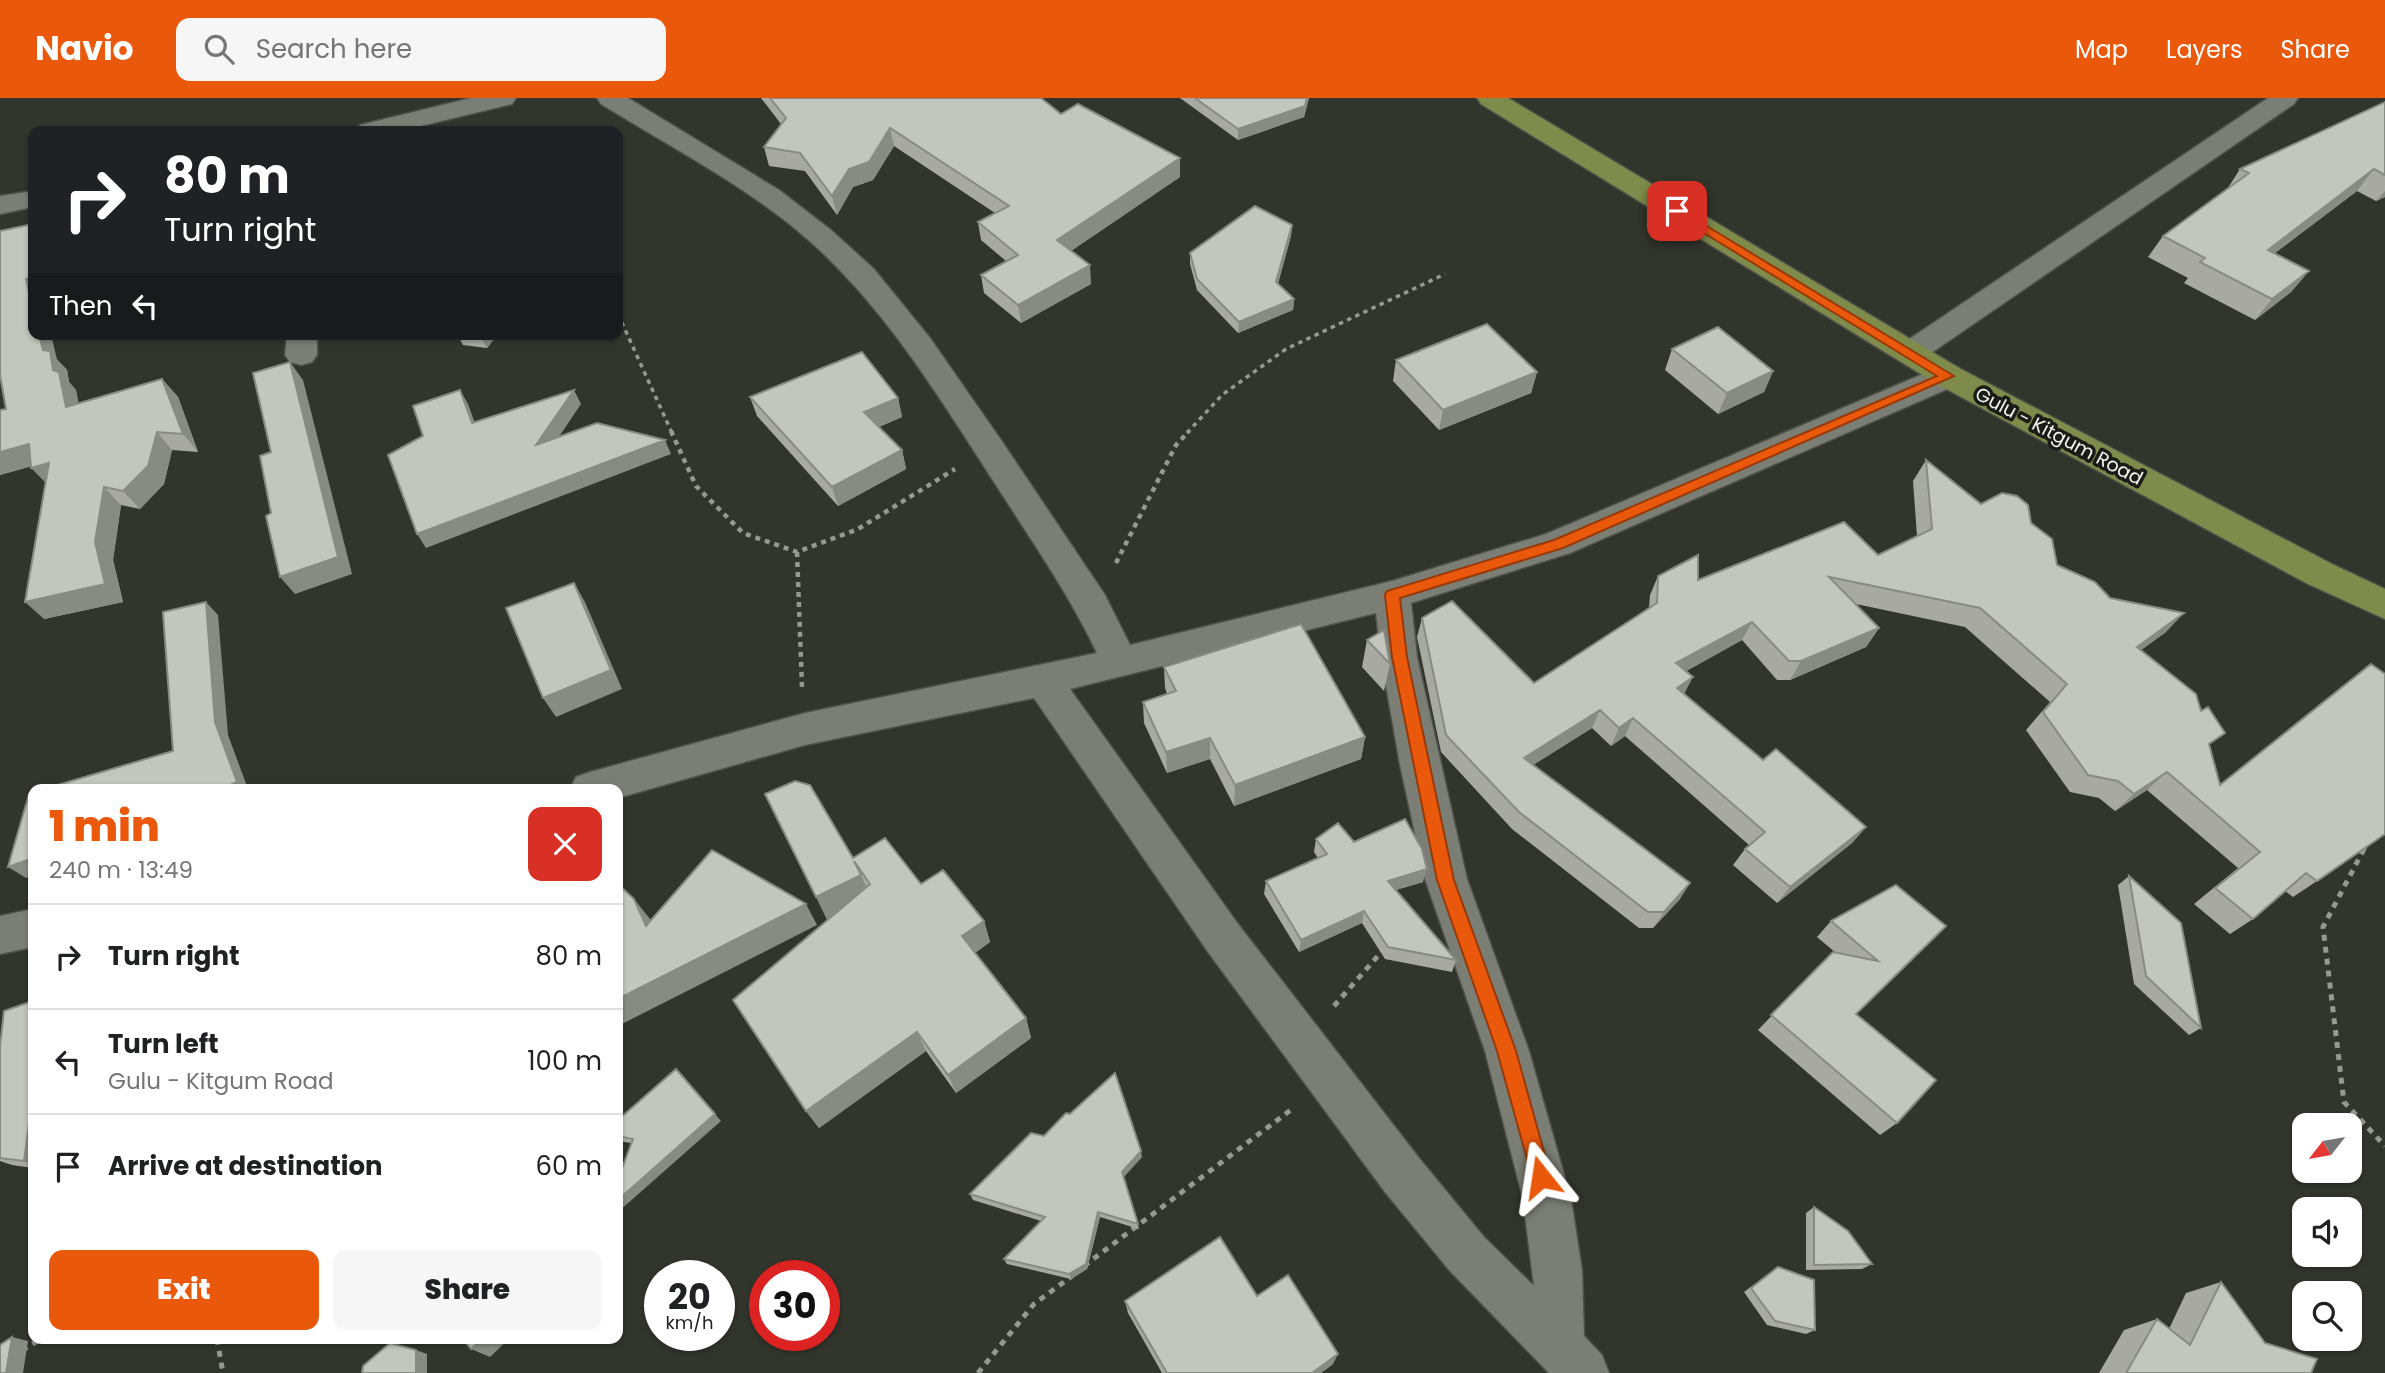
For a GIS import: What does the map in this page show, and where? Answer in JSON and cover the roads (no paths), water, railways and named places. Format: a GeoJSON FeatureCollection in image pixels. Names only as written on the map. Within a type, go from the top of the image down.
{"type":"FeatureCollection","features":[{"type":"Feature","properties":{"kind":"main road","name":"Gulu - Kitgum Road"},"geometry":{"type":"LineString","coordinates":[[1490,98],[1948,376],[2308,568],[2385,605]]}},
{"type":"Feature","properties":{"kind":"street"},"geometry":{"type":"LineString","coordinates":[[389,126],[503,98]]}},
{"type":"Feature","properties":{"kind":"street"},"geometry":{"type":"LineString","coordinates":[[610,98],[769,196],[821,236],[864,276],[919,345],[989,448],[1092,605],[1120,662]]}},
{"type":"Feature","properties":{"kind":"street"},"geometry":{"type":"LineString","coordinates":[[1910,353],[2285,98]]}},
{"type":"Feature","properties":{"kind":"street"},"geometry":{"type":"LineString","coordinates":[[0,205],[28,200]]}},
{"type":"Feature","properties":{"kind":"street"},"geometry":{"type":"LineString","coordinates":[[608,784],[805,729],[1043,681],[1392,595],[1558,544],[1948,376]]}},
{"type":"Feature","properties":{"kind":"street"},"geometry":{"type":"LineString","coordinates":[[1392,595],[1399,657],[1446,880],[1507,1051],[1547,1199],[1571,1360]]}},
{"type":"Feature","properties":{"kind":"street"},"geometry":{"type":"LineString","coordinates":[[1043,681],[1223,938],[1402,1175],[1467,1254],[1571,1360]]}},
{"type":"Feature","properties":{"kind":"street"},"geometry":{"type":"LineString","coordinates":[[0,934],[28,929]]}}]}
